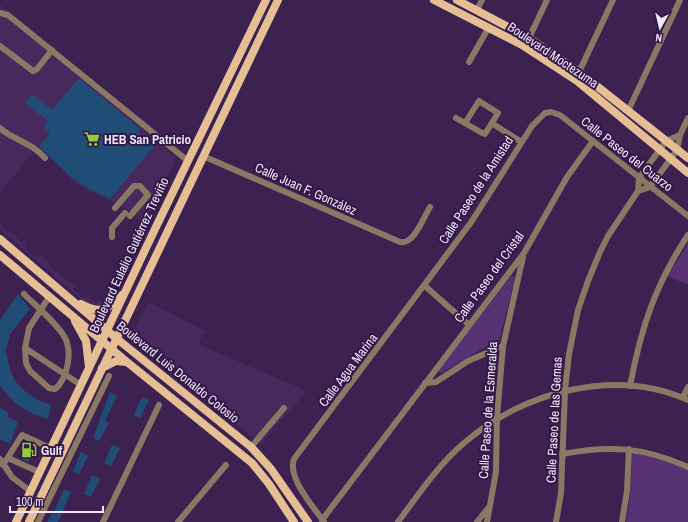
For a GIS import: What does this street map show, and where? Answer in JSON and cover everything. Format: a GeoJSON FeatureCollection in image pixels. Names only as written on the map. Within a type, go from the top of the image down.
{"type":"FeatureCollection","features":[{"type":"Feature","properties":{"kind":"main road","name":"Boulevard Eulalio Gutiérrez Treviño"},"geometry":{"type":"LineString","coordinates":[[16,522],[156,226],[266,0]]}},
{"type":"Feature","properties":{"kind":"main road","name":"Boulevard Eulalio Gutiérrez Treviño"},"geometry":{"type":"LineString","coordinates":[[29,522],[101,368],[172,224],[278,0]]}},
{"type":"Feature","properties":{"kind":"main road","name":"Boulevard Moctezuma"},"geometry":{"type":"LineString","coordinates":[[434,0],[522,45],[577,81],[688,173]]}},
{"type":"Feature","properties":{"kind":"main road","name":"Boulevard Moctezuma"},"geometry":{"type":"LineString","coordinates":[[457,0],[529,38],[579,72],[688,158]]}},
{"type":"Feature","properties":{"kind":"main road"},"geometry":{"type":"LineString","coordinates":[[156,226],[172,224]]}},
{"type":"Feature","properties":{"kind":"main road","name":"Boulevard Luis Donaldo Colosio"},"geometry":{"type":"LineString","coordinates":[[0,239],[107,331],[251,446],[271,468],[308,522]]}},
{"type":"Feature","properties":{"kind":"main road","name":"Boulevard Luis Donaldo Colosio"},"geometry":{"type":"LineString","coordinates":[[0,255],[111,349],[252,464],[269,484],[294,522]]}},
{"type":"Feature","properties":{"kind":"main road"},"geometry":{"type":"LineString","coordinates":[[66,296],[88,308],[101,310],[110,307],[126,292]]}},
{"type":"Feature","properties":{"kind":"main road"},"geometry":{"type":"LineString","coordinates":[[73,317],[86,340],[89,368]]}},
{"type":"Feature","properties":{"kind":"main road"},"geometry":{"type":"LineString","coordinates":[[101,368],[116,361],[127,362]]}},
{"type":"Feature","properties":{"kind":"main road"},"geometry":{"type":"LineString","coordinates":[[25,522],[33,501],[30,491],[40,484],[54,469]]}},
{"type":"Feature","properties":{"kind":"street"},"geometry":{"type":"LineString","coordinates":[[477,10],[482,0]]}},
{"type":"Feature","properties":{"kind":"street"},"geometry":{"type":"LineString","coordinates":[[529,38],[547,0]]}},
{"type":"Feature","properties":{"kind":"street"},"geometry":{"type":"LineString","coordinates":[[579,72],[613,0]]}},
{"type":"Feature","properties":{"kind":"street"},"geometry":{"type":"LineString","coordinates":[[628,111],[680,0]]}},
{"type":"Feature","properties":{"kind":"street"},"geometry":{"type":"LineString","coordinates":[[0,13],[8,14],[188,161]]}},
{"type":"Feature","properties":{"kind":"street"},"geometry":{"type":"LineString","coordinates":[[469,62],[489,27]]}},
{"type":"Feature","properties":{"kind":"street"},"geometry":{"type":"LineString","coordinates":[[0,46],[33,72],[52,50]]}},
{"type":"Feature","properties":{"kind":"street"},"geometry":{"type":"LineString","coordinates":[[456,118],[484,134],[486,134],[493,124],[498,112],[479,101],[465,123]]}},
{"type":"Feature","properties":{"kind":"street","name":"Calle Paseo del Cuarzo"},"geometry":{"type":"LineString","coordinates":[[551,112],[560,115],[688,216]]}},
{"type":"Feature","properties":{"kind":"street","name":"Calle Paseo de la Amistad"},"geometry":{"type":"LineString","coordinates":[[425,286],[485,202],[520,141],[536,120],[551,112]]}},
{"type":"Feature","properties":{"kind":"street"},"geometry":{"type":"LineString","coordinates":[[638,191],[650,187],[677,150],[680,135],[688,118]]}},
{"type":"Feature","properties":{"kind":"street"},"geometry":{"type":"LineString","coordinates":[[493,124],[520,141]]}},
{"type":"Feature","properties":{"kind":"street"},"geometry":{"type":"LineString","coordinates":[[0,128],[12,137],[33,146],[44,158]]}},
{"type":"Feature","properties":{"kind":"street"},"geometry":{"type":"LineString","coordinates":[[639,178],[666,141],[680,135]]}},
{"type":"Feature","properties":{"kind":"street","name":"Calle Paseo del Cristal"},"geometry":{"type":"LineString","coordinates":[[323,521],[424,383],[524,253],[567,177],[593,141]]}},
{"type":"Feature","properties":{"kind":"street","name":"Calle Juan F. González"},"geometry":{"type":"LineString","coordinates":[[203,156],[400,242],[405,243],[411,239],[430,207]]}},
{"type":"Feature","properties":{"kind":"street","name":"Calle Paseo de las Gemas"},"geometry":{"type":"LineString","coordinates":[[556,522],[561,493],[565,390],[572,338],[588,281],[608,236],[638,191],[639,178]]}},
{"type":"Feature","properties":{"kind":"street"},"geometry":{"type":"LineString","coordinates":[[112,237],[112,228],[147,198],[147,192],[140,186],[134,186],[115,208]]}},
{"type":"Feature","properties":{"kind":"street"},"geometry":{"type":"LineString","coordinates":[[630,386],[638,347],[654,297],[671,260],[688,235]]}},
{"type":"Feature","properties":{"kind":"street","name":"Calle Paseo de la Esmeralda"},"geometry":{"type":"LineString","coordinates":[[487,522],[496,472],[497,417],[503,346],[524,253]]}},
{"type":"Feature","properties":{"kind":"street"},"geometry":{"type":"LineString","coordinates":[[425,286],[469,325]]}},
{"type":"Feature","properties":{"kind":"street","name":"Calle Agua Marina"},"geometry":{"type":"LineString","coordinates":[[323,521],[296,481],[292,469],[294,459],[425,286]]}},
{"type":"Feature","properties":{"kind":"street"},"geometry":{"type":"LineString","coordinates":[[24,294],[39,310],[66,339],[69,355],[65,376],[57,388],[49,388],[27,368],[26,348],[29,328],[39,310],[50,297]]}},
{"type":"Feature","properties":{"kind":"street"},"geometry":{"type":"LineString","coordinates":[[424,383],[436,382],[468,361],[503,346]]}},
{"type":"Feature","properties":{"kind":"street"},"geometry":{"type":"LineString","coordinates":[[26,348],[80,385]]}},
{"type":"Feature","properties":{"kind":"street"},"geometry":{"type":"LineString","coordinates":[[38,522],[109,376]]}},
{"type":"Feature","properties":{"kind":"street"},"geometry":{"type":"LineString","coordinates":[[398,522],[447,460],[463,443],[497,417],[519,406],[565,390],[595,386],[630,386],[668,393],[685,399],[688,387]]}},
{"type":"Feature","properties":{"kind":"street"},"geometry":{"type":"LineString","coordinates":[[103,522],[159,405]]}},
{"type":"Feature","properties":{"kind":"street"},"geometry":{"type":"LineString","coordinates":[[251,446],[284,408]]}},
{"type":"Feature","properties":{"kind":"street"},"geometry":{"type":"LineString","coordinates":[[30,491],[12,477],[2,462],[8,458],[22,435],[50,448]]}},
{"type":"Feature","properties":{"kind":"street"},"geometry":{"type":"LineString","coordinates":[[562,454],[594,448],[630,449],[658,455],[688,467]]}},
{"type":"Feature","properties":{"kind":"street"},"geometry":{"type":"LineString","coordinates":[[622,522],[627,491],[630,449]]}},
{"type":"Feature","properties":{"kind":"street"},"geometry":{"type":"LineString","coordinates":[[8,458],[39,472]]}},
{"type":"Feature","properties":{"kind":"street"},"geometry":{"type":"LineString","coordinates":[[178,522],[226,465]]}},
{"type":"Feature","properties":{"kind":"street"},"geometry":{"type":"LineString","coordinates":[[477,522],[491,504]]}},
{"type":"Feature","properties":{"kind":"shaded area"},"geometry":{"type":"Polygon","coordinates":[[[0,5],[176,158],[113,292],[107,301],[100,305],[91,305],[81,299],[0,229],[0,224],[22,242],[24,240],[26,242],[23,246],[37,258],[40,255],[49,263],[48,265],[73,286],[76,285],[73,289],[84,299],[87,294],[90,296],[88,301],[95,302],[102,301],[108,297],[104,293],[106,290],[111,292],[119,274],[114,272],[115,270],[117,271],[126,252],[124,251],[125,249],[130,250],[138,232],[134,229],[141,220],[128,209],[85,189],[71,179],[38,146],[0,193],[0,5]]]}},
{"type":"Feature","properties":{"kind":"shaded area"},"geometry":{"type":"Polygon","coordinates":[[[688,244],[688,285],[667,276],[688,244]]]}},
{"type":"Feature","properties":{"kind":"shaded area"},"geometry":{"type":"Polygon","coordinates":[[[512,275],[515,278],[499,342],[480,350],[441,373],[438,371],[512,275]]]}},
{"type":"Feature","properties":{"kind":"shaded area"},"geometry":{"type":"Polygon","coordinates":[[[149,302],[205,331],[198,344],[307,391],[261,444],[128,339],[149,302]]]}},
{"type":"Feature","properties":{"kind":"shaded area"},"geometry":{"type":"Polygon","coordinates":[[[634,453],[657,457],[688,470],[688,522],[626,522],[630,497],[632,455],[634,453]]]}},
{"type":"Feature","properties":{"kind":"building"},"geometry":{"type":"Polygon","coordinates":[[[79,78],[140,129],[138,132],[154,146],[110,199],[84,186],[70,176],[39,146],[50,133],[43,127],[48,121],[25,103],[32,94],[52,110],[79,78]]]}},
{"type":"Feature","properties":{"kind":"building"},"geometry":{"type":"Polygon","coordinates":[[[18,294],[30,309],[10,334],[6,350],[9,367],[15,381],[26,392],[38,400],[51,405],[48,419],[31,413],[15,403],[0,386],[0,320],[18,294]]]}},
{"type":"Feature","properties":{"kind":"building"},"geometry":{"type":"Polygon","coordinates":[[[110,392],[117,396],[105,421],[109,423],[99,441],[93,438],[110,392]]]}},
{"type":"Feature","properties":{"kind":"building"},"geometry":{"type":"Polygon","coordinates":[[[142,397],[149,400],[140,418],[134,415],[142,397]]]}},
{"type":"Feature","properties":{"kind":"building"},"geometry":{"type":"Polygon","coordinates":[[[0,408],[9,413],[7,417],[18,422],[10,444],[0,439],[0,408]]]}},
{"type":"Feature","properties":{"kind":"building"},"geometry":{"type":"Polygon","coordinates":[[[29,443],[36,446],[28,462],[21,459],[29,443]]]}},
{"type":"Feature","properties":{"kind":"building"},"geometry":{"type":"Polygon","coordinates":[[[112,445],[120,448],[111,466],[104,463],[112,445]]]}},
{"type":"Feature","properties":{"kind":"building"},"geometry":{"type":"Polygon","coordinates":[[[81,452],[88,456],[79,474],[73,471],[81,452]]]}},
{"type":"Feature","properties":{"kind":"building"},"geometry":{"type":"Polygon","coordinates":[[[92,475],[100,479],[91,497],[84,494],[92,475]]]}},
{"type":"Feature","properties":{"kind":"building"},"geometry":{"type":"Polygon","coordinates":[[[64,489],[71,492],[58,522],[47,522],[52,513],[53,514],[64,489]]]}},
{"type":"Feature","properties":{"kind":"place","name":"HEB San Patricio"},"geometry":{"type":"Point","coordinates":[92,139]}},
{"type":"Feature","properties":{"kind":"place","name":"Gulf"},"geometry":{"type":"Point","coordinates":[29,450]}}]}
